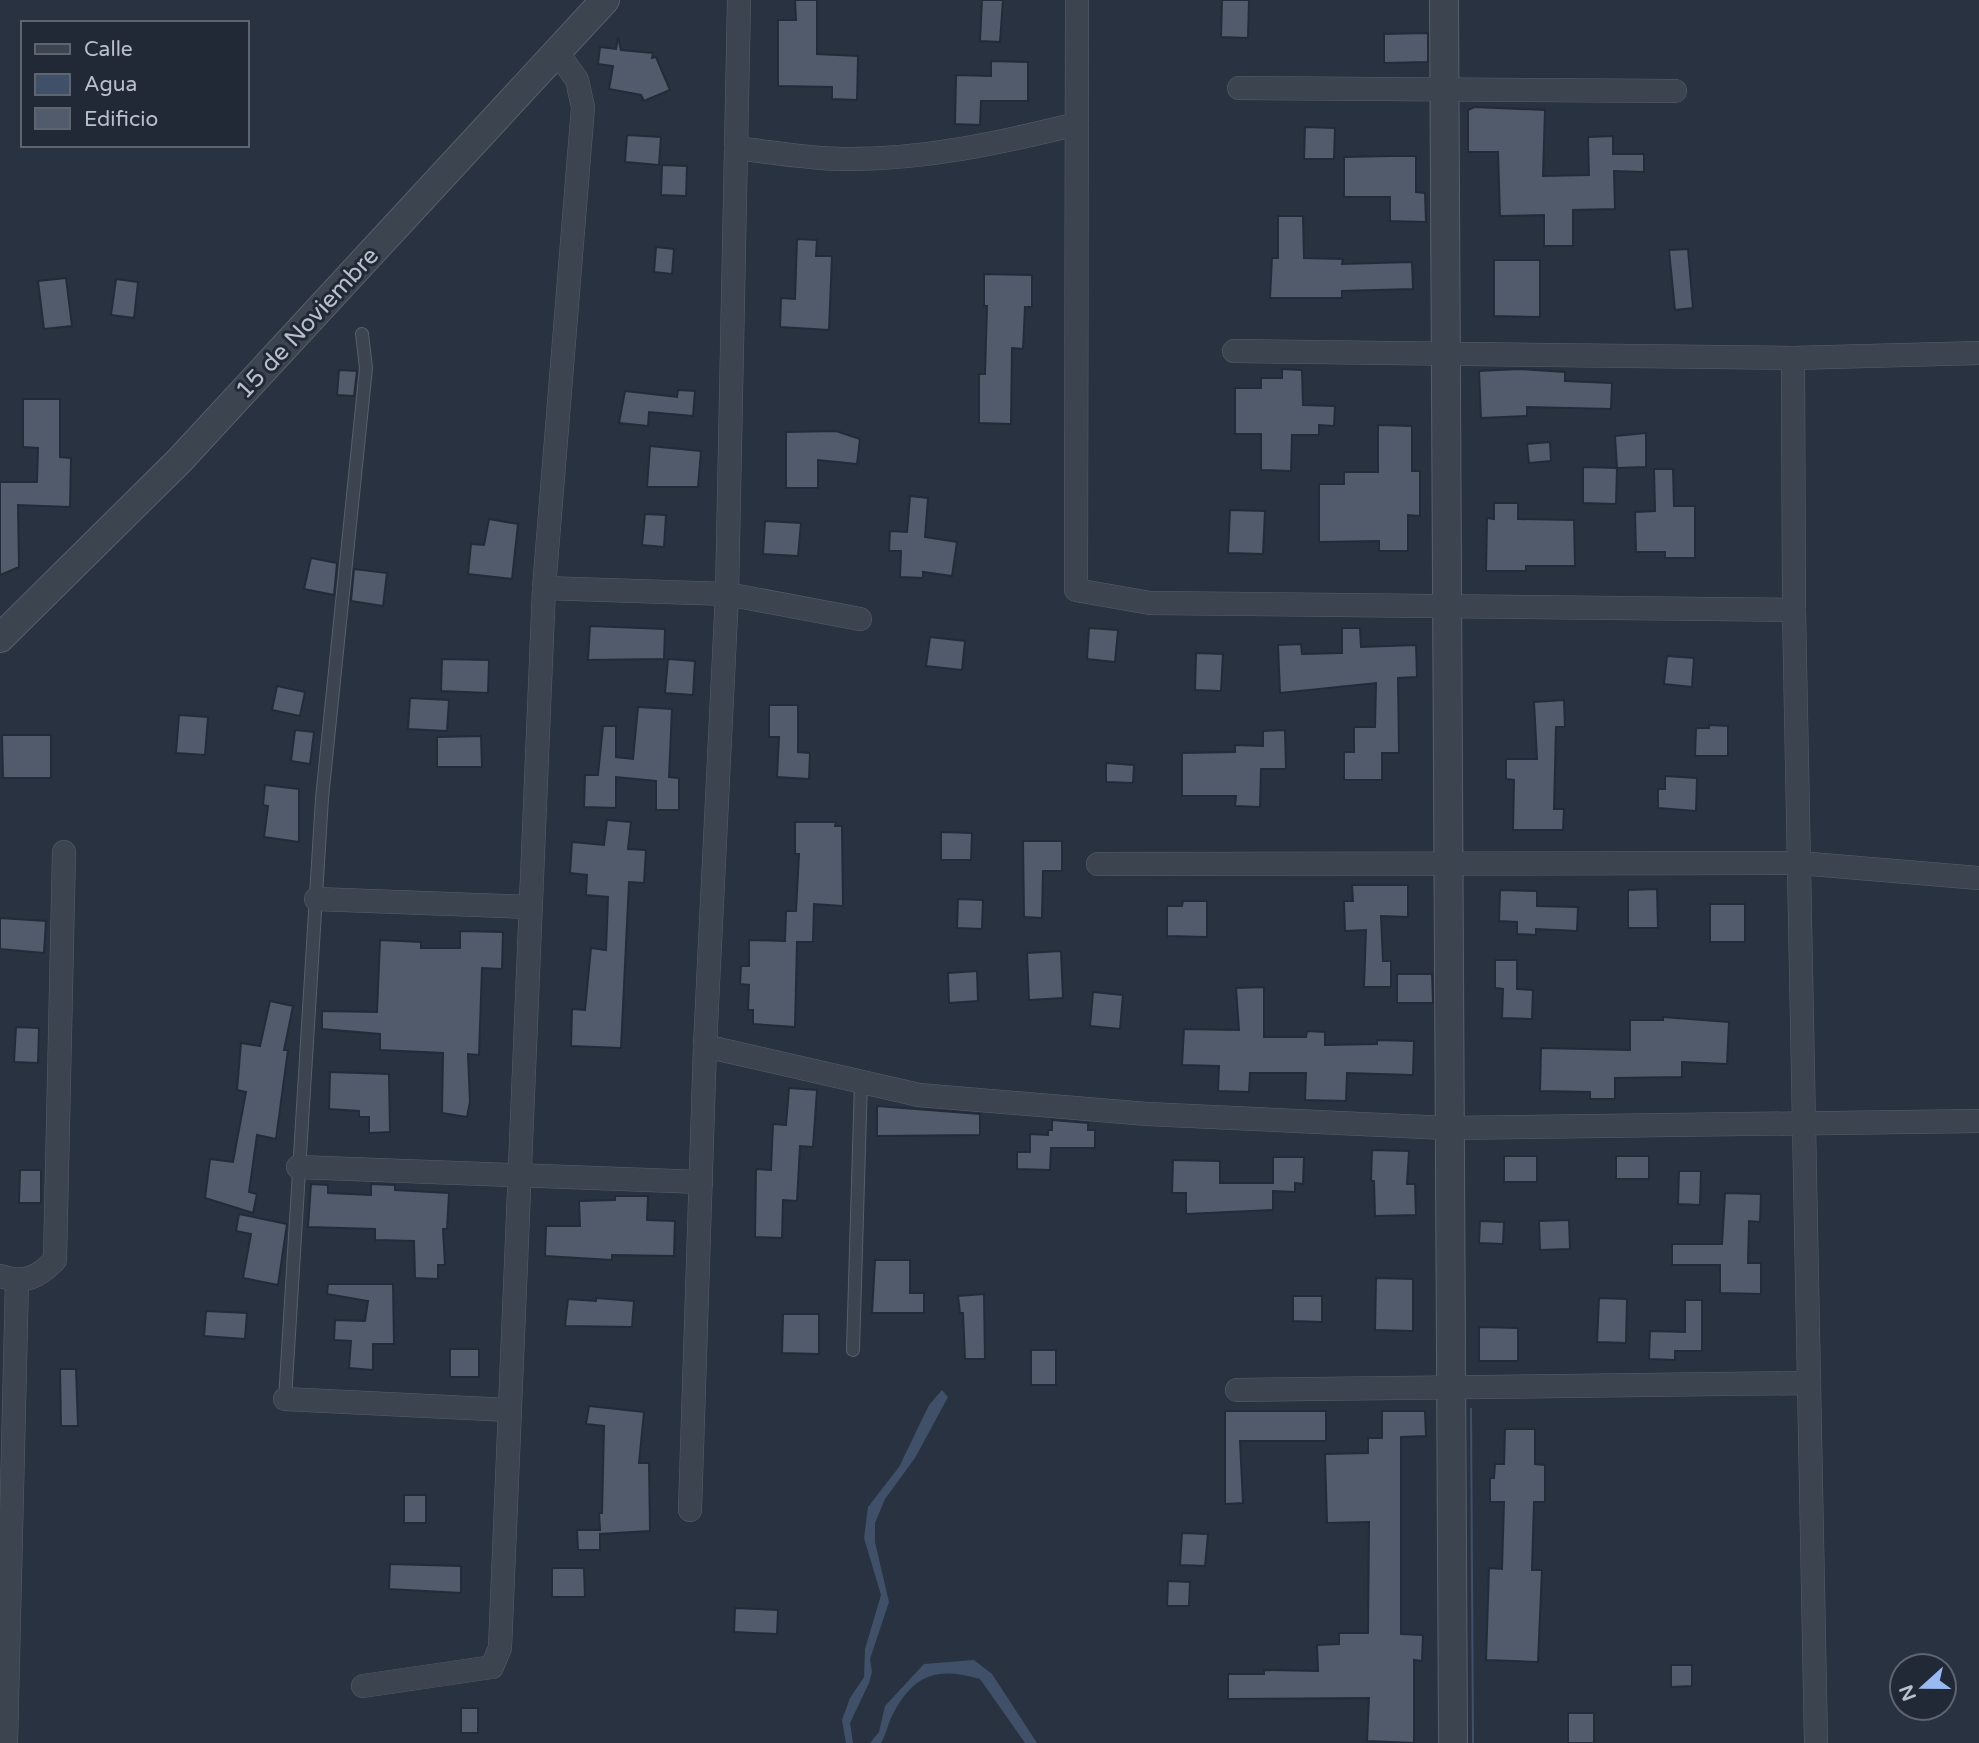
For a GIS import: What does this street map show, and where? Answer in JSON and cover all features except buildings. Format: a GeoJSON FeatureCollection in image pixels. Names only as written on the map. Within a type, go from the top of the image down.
{"type":"FeatureCollection","features":[{"type":"Feature","properties":{"kind":"street","name":"15 de Noviembre"},"geometry":{"type":"LineString","coordinates":[[0,638],[180,460],[606,0]]}},
{"type":"Feature","properties":{"kind":"street"},"geometry":{"type":"LineString","coordinates":[[690,1510],[705,1046],[727,594],[739,0]]}},
{"type":"Feature","properties":{"kind":"street"},"geometry":{"type":"LineString","coordinates":[[1077,0],[1076,590],[1150,603],[1794,610]]}},
{"type":"Feature","properties":{"kind":"street"},"geometry":{"type":"LineString","coordinates":[[1444,0],[1453,1743]]}},
{"type":"Feature","properties":{"kind":"street"},"geometry":{"type":"LineString","coordinates":[[363,1686],[492,1667],[500,1648],[544,588],[583,107],[577,80],[557,52]]}},
{"type":"Feature","properties":{"kind":"street"},"geometry":{"type":"LineString","coordinates":[[1240,88],[1675,91]]}},
{"type":"Feature","properties":{"kind":"street"},"geometry":{"type":"LineString","coordinates":[[736,148],[842,159],[896,157],[954,152],[1076,124]]}},
{"type":"Feature","properties":{"kind":"street"},"geometry":{"type":"LineString","coordinates":[[1234,351],[1793,358],[1979,353]]}},
{"type":"Feature","properties":{"kind":"street"},"geometry":{"type":"LineString","coordinates":[[1793,358],[1794,610],[1816,1743]]}},
{"type":"Feature","properties":{"kind":"street"},"geometry":{"type":"LineString","coordinates":[[544,588],[727,594],[860,619]]}},
{"type":"Feature","properties":{"kind":"street"},"geometry":{"type":"LineString","coordinates":[[6,1743],[8,1279],[40,1276],[55,1260],[64,852]]}},
{"type":"Feature","properties":{"kind":"street"},"geometry":{"type":"LineString","coordinates":[[1098,864],[1799,863],[1979,878]]}},
{"type":"Feature","properties":{"kind":"street"},"geometry":{"type":"LineString","coordinates":[[316,899],[531,907]]}},
{"type":"Feature","properties":{"kind":"street"},"geometry":{"type":"LineString","coordinates":[[705,1046],[919,1095],[1147,1114],[1450,1128],[1979,1121]]}},
{"type":"Feature","properties":{"kind":"street"},"geometry":{"type":"LineString","coordinates":[[298,1167],[701,1182]]}},
{"type":"Feature","properties":{"kind":"street"},"geometry":{"type":"LineString","coordinates":[[1237,1390],[1451,1385],[1810,1383]]}},
{"type":"Feature","properties":{"kind":"street"},"geometry":{"type":"LineString","coordinates":[[285,1399],[509,1410]]}},
{"type":"Feature","properties":{"kind":"lane"},"geometry":{"type":"LineString","coordinates":[[285,1399],[323,785],[366,368],[362,334]]}},
{"type":"Feature","properties":{"kind":"lane"},"geometry":{"type":"LineString","coordinates":[[853,1350],[861,1081]]}},
{"type":"Feature","properties":{"kind":"water"},"geometry":{"type":"Polygon","coordinates":[[[942,1390],[948,1397],[915,1458],[885,1499],[875,1523],[875,1542],[889,1602],[870,1659],[872,1672],[869,1683],[850,1723],[853,1743],[846,1743],[842,1720],[850,1698],[864,1677],[865,1649],[881,1595],[864,1538],[868,1507],[899,1467],[929,1405],[942,1390]]]}},
{"type":"Feature","properties":{"kind":"water"},"geometry":{"type":"Polygon","coordinates":[[[1472,1408],[1474,1743],[1472,1743],[1472,1408]]]}},
{"type":"Feature","properties":{"kind":"water"},"geometry":{"type":"Polygon","coordinates":[[[974,1660],[992,1674],[1037,1743],[1025,1743],[980,1679],[965,1675],[940,1674],[920,1681],[911,1689],[894,1712],[881,1743],[870,1743],[879,1732],[885,1706],[924,1664],[974,1660]]]}}]}
